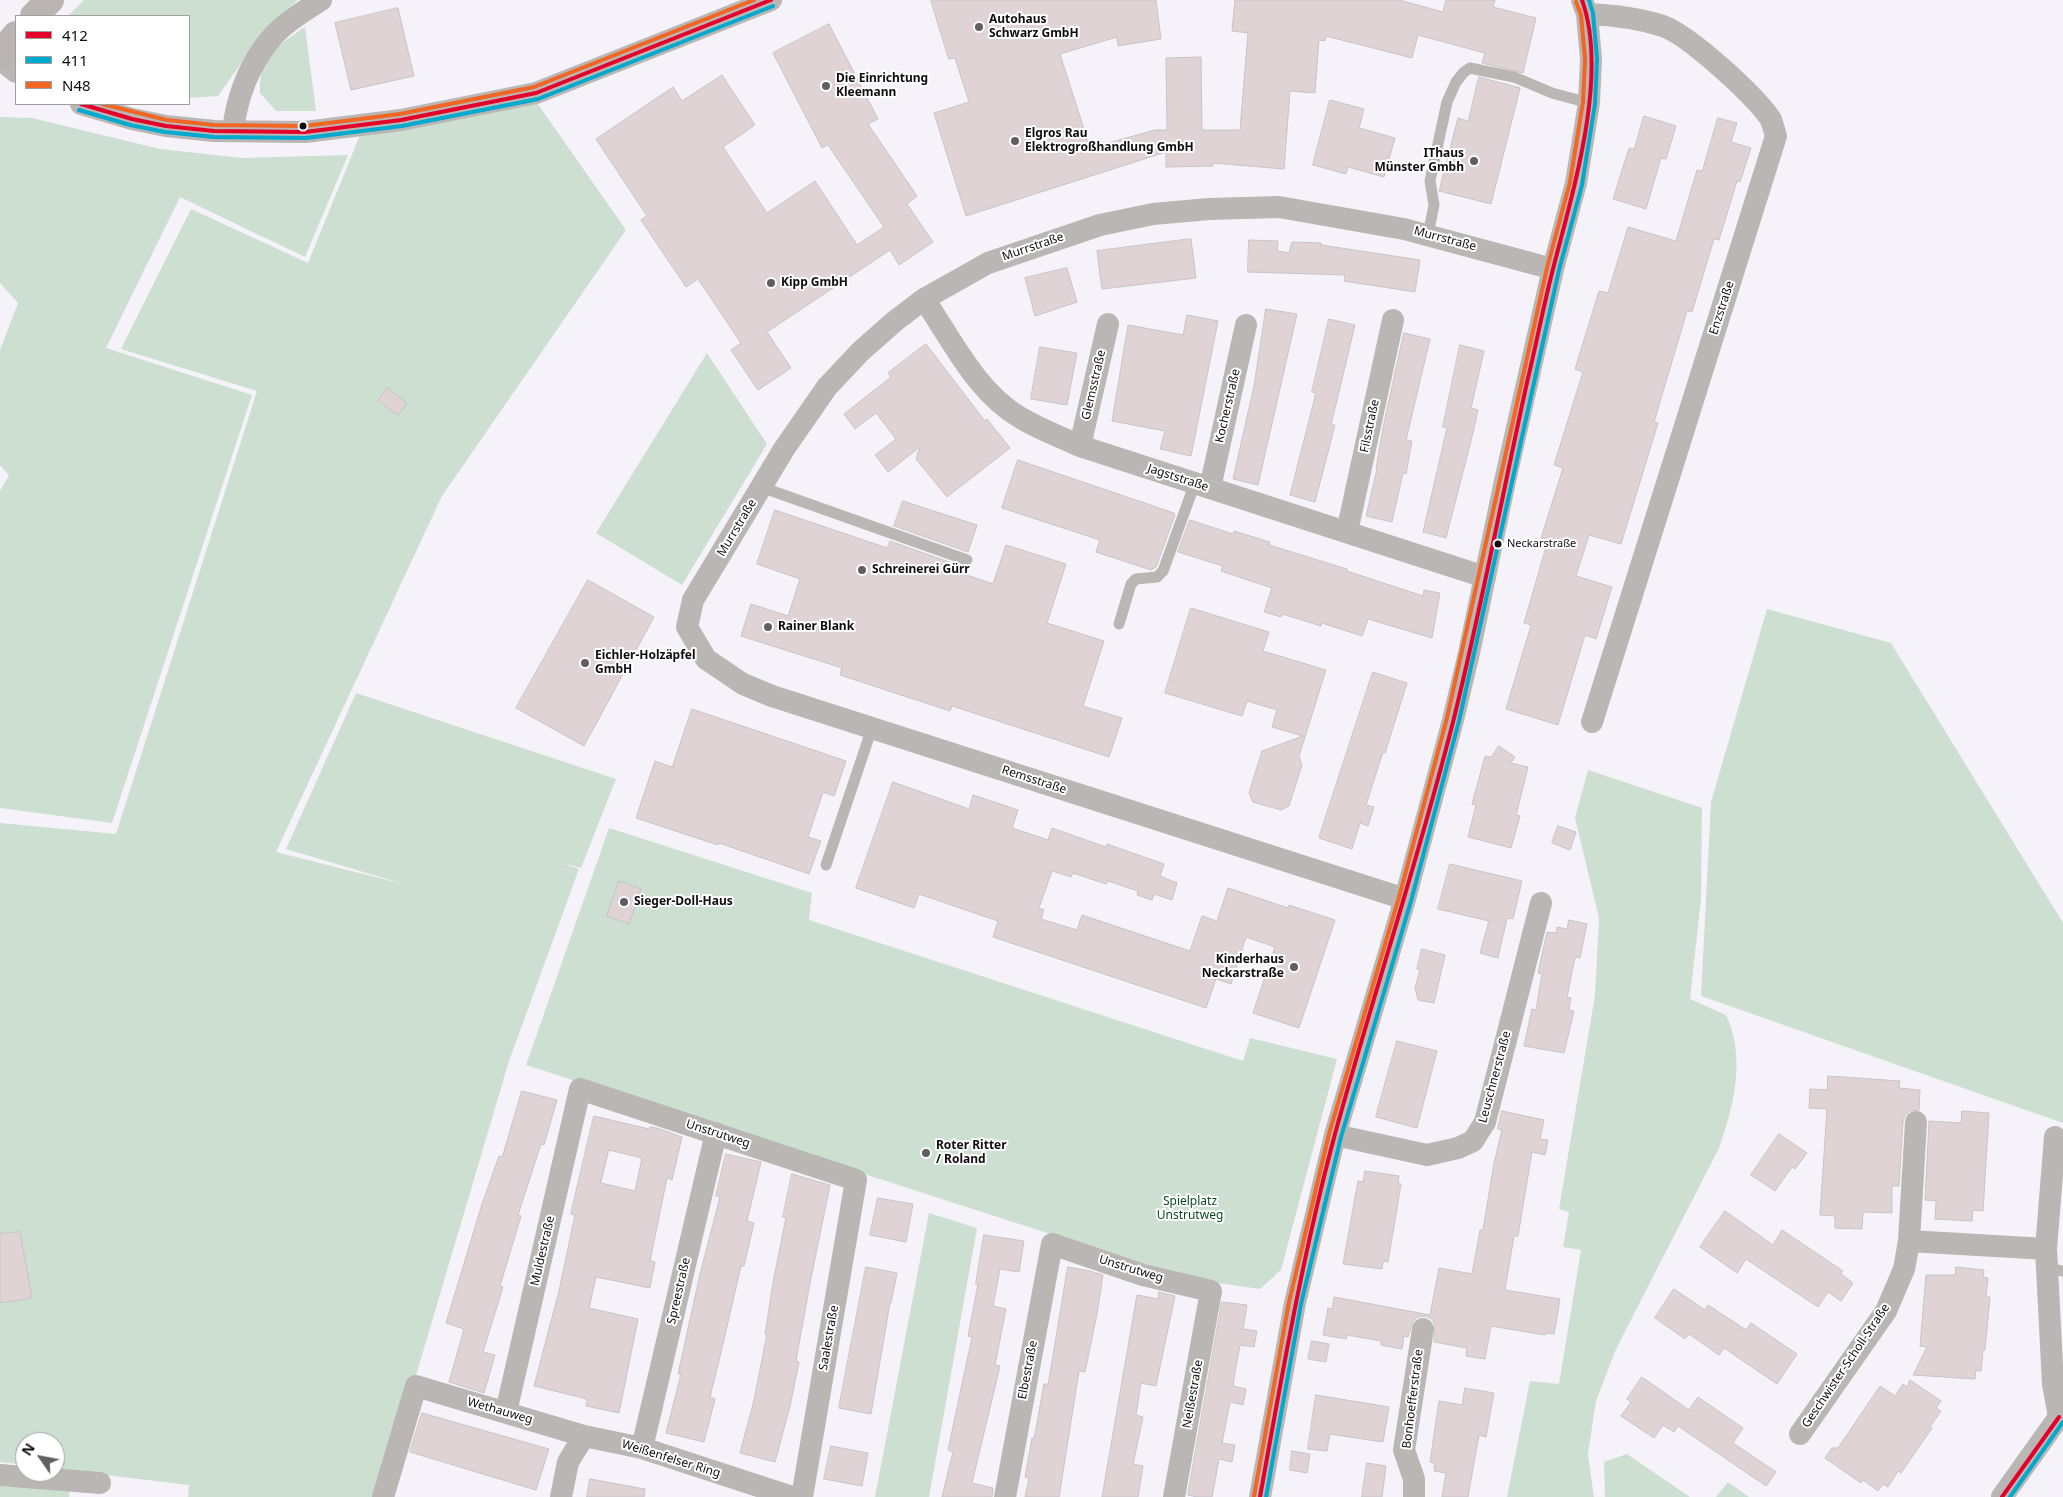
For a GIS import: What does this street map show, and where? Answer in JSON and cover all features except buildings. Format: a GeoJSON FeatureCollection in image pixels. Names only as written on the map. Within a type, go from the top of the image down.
{"type":"FeatureCollection","features":[{"type":"Feature","properties":{"kind":"main road"},"geometry":{"type":"LineString","coordinates":[[35,15],[50,0]]}},
{"type":"Feature","properties":{"kind":"main road"},"geometry":{"type":"LineString","coordinates":[[0,54],[15,37]]}},
{"type":"Feature","properties":{"kind":"street"},"geometry":{"type":"LineString","coordinates":[[234,130],[236,106],[248,74],[269,40],[290,20],[321,0]]}},
{"type":"Feature","properties":{"kind":"street"},"geometry":{"type":"LineString","coordinates":[[84,105],[132,119],[166,126],[214,131],[305,132],[401,120],[536,93],[771,0]]}},
{"type":"Feature","properties":{"kind":"street"},"geometry":{"type":"LineString","coordinates":[[1260,1497],[1295,1303],[1335,1136],[1405,899],[1453,720],[1553,269],[1576,183],[1589,103],[1591,59],[1585,7]]}},
{"type":"Feature","properties":{"kind":"street","name":"Enzstraße"},"geometry":{"type":"LineString","coordinates":[[1585,7],[1664,27],[1700,50],[1748,94],[1771,120],[1776,136],[1592,722]]}},
{"type":"Feature","properties":{"kind":"street"},"geometry":{"type":"LineString","coordinates":[[0,59],[15,71]]}},
{"type":"Feature","properties":{"kind":"street","name":"Murrstraße"},"geometry":{"type":"LineString","coordinates":[[687,627],[693,600],[784,449],[827,387],[895,321],[924,299],[988,263],[1100,225],[1153,214],[1209,209],[1279,207],[1404,229],[1553,269]]}},
{"type":"Feature","properties":{"kind":"street","name":"Jagststraße"},"geometry":{"type":"LineString","coordinates":[[924,299],[971,369],[991,394],[1020,418],[1080,446],[1485,577]]}},
{"type":"Feature","properties":{"kind":"street","name":"Filsstraße"},"geometry":{"type":"LineString","coordinates":[[1347,532],[1393,320]]}},
{"type":"Feature","properties":{"kind":"street","name":"Glemsstraße"},"geometry":{"type":"LineString","coordinates":[[1080,446],[1108,324]]}},
{"type":"Feature","properties":{"kind":"street","name":"Kocherstraße"},"geometry":{"type":"LineString","coordinates":[[1202,485],[1246,325]]}},
{"type":"Feature","properties":{"kind":"street","name":"Remsstraße"},"geometry":{"type":"LineString","coordinates":[[687,627],[706,659],[743,684],[772,696],[1405,899]]}},
{"type":"Feature","properties":{"kind":"street","name":"Leuschnerstraße"},"geometry":{"type":"LineString","coordinates":[[1335,1136],[1427,1155],[1458,1148],[1473,1141],[1485,1122],[1541,903]]}},
{"type":"Feature","properties":{"kind":"street","name":"Unstrutweg"},"geometry":{"type":"LineString","coordinates":[[580,1090],[856,1180]]}},
{"type":"Feature","properties":{"kind":"street","name":"Muldestraße"},"geometry":{"type":"LineString","coordinates":[[506,1412],[580,1090]]}},
{"type":"Feature","properties":{"kind":"street","name":"Geschwister-Scholl-Straße"},"geometry":{"type":"LineString","coordinates":[[1800,1434],[1886,1311],[1904,1269],[1909,1241],[1916,1122]]}},
{"type":"Feature","properties":{"kind":"street","name":"Spreestraße"},"geometry":{"type":"LineString","coordinates":[[642,1448],[716,1134]]}},
{"type":"Feature","properties":{"kind":"street"},"geometry":{"type":"LineString","coordinates":[[2002,1497],[2061,1419],[2054,1384],[2052,1263],[2055,1137]]}},
{"type":"Feature","properties":{"kind":"street","name":"Saalestraße"},"geometry":{"type":"LineString","coordinates":[[802,1497],[856,1180]]}},
{"type":"Feature","properties":{"kind":"street"},"geometry":{"type":"LineString","coordinates":[[1909,1241],[2052,1263]]}},
{"type":"Feature","properties":{"kind":"street","name":"Unstrutweg"},"geometry":{"type":"LineString","coordinates":[[1052,1244],[1143,1275],[1211,1291]]}},
{"type":"Feature","properties":{"kind":"street","name":"Elbestraße"},"geometry":{"type":"LineString","coordinates":[[1004,1497],[1052,1244]]}},
{"type":"Feature","properties":{"kind":"street","name":"Neißestraße"},"geometry":{"type":"LineString","coordinates":[[1174,1497],[1211,1291]]}},
{"type":"Feature","properties":{"kind":"street","name":"Bonhoefferstraße"},"geometry":{"type":"LineString","coordinates":[[1414,1497],[1414,1479],[1404,1450],[1422,1329]]}},
{"type":"Feature","properties":{"kind":"street","name":"Wethauweg"},"geometry":{"type":"LineString","coordinates":[[383,1497],[416,1386],[584,1436]]}},
{"type":"Feature","properties":{"kind":"street"},"geometry":{"type":"LineString","coordinates":[[561,1497],[568,1462],[584,1436]]}},
{"type":"Feature","properties":{"kind":"street","name":"Weißenfelser Ring"},"geometry":{"type":"LineString","coordinates":[[584,1436],[642,1448],[792,1497]]}},
{"type":"Feature","properties":{"kind":"street"},"geometry":{"type":"LineString","coordinates":[[0,1475],[100,1483]]}},
{"type":"Feature","properties":{"kind":"lane"},"geometry":{"type":"LineString","coordinates":[[1428,235],[1434,205],[1430,181],[1445,111],[1456,82],[1464,72],[1470,68],[1514,77],[1552,93],[1589,103]]}},
{"type":"Feature","properties":{"kind":"lane"},"geometry":{"type":"LineString","coordinates":[[1119,624],[1131,584],[1136,579],[1157,577],[1163,571],[1202,485]]}},
{"type":"Feature","properties":{"kind":"lane"},"geometry":{"type":"LineString","coordinates":[[761,488],[967,560]]}},
{"type":"Feature","properties":{"kind":"lane"},"geometry":{"type":"LineString","coordinates":[[826,865],[872,728]]}},
{"type":"Feature","properties":{"kind":"green space"},"geometry":{"type":"Polygon","coordinates":[[[84,0],[298,0],[266,28],[218,96],[190,98],[190,15],[69,15],[84,0]]]}},
{"type":"Feature","properties":{"kind":"green space"},"geometry":{"type":"Polygon","coordinates":[[[305,27],[316,111],[276,111],[260,93],[260,80],[266,60],[278,46],[305,27]]]}},
{"type":"Feature","properties":{"kind":"green space"},"geometry":{"type":"Polygon","coordinates":[[[535,100],[626,230],[442,496],[276,852],[407,885],[286,849],[356,693],[616,779],[581,868],[561,863],[579,869],[509,1061],[380,1497],[188,1497],[189,1485],[65,1470],[65,1432],[15,1432],[15,1464],[0,1462],[0,823],[116,834],[257,391],[121,349],[191,209],[308,263],[360,135],[535,100]]]}},
{"type":"Feature","properties":{"kind":"green space"},"geometry":{"type":"Polygon","coordinates":[[[0,117],[32,118],[160,149],[242,158],[348,155],[305,257],[180,197],[106,348],[252,395],[112,823],[0,808],[0,491],[9,475],[0,465],[0,350],[18,303],[0,283],[0,117]]]}},
{"type":"Feature","properties":{"kind":"green space"},"geometry":{"type":"Polygon","coordinates":[[[707,353],[767,444],[682,585],[596,533],[707,353]]]}},
{"type":"Feature","properties":{"kind":"green space"},"geometry":{"type":"Polygon","coordinates":[[[1767,609],[1891,643],[2063,923],[2063,1123],[1701,996],[1711,802],[1767,609]]]}},
{"type":"Feature","properties":{"kind":"green space"},"geometry":{"type":"Polygon","coordinates":[[[1588,770],[1702,808],[1701,899],[1690,999],[1726,1015],[1732,1031],[1735,1048],[1737,1064],[1736,1082],[1719,1148],[1616,1349],[1596,1401],[1588,1454],[1594,1497],[1507,1497],[1530,1381],[1559,1384],[1581,1250],[1563,1247],[1569,1212],[1559,1209],[1595,995],[1599,918],[1575,818],[1588,770]]]}},
{"type":"Feature","properties":{"kind":"green space","name":"Spielplatz Unstrutweg"},"geometry":{"type":"Polygon","coordinates":[[[609,828],[812,893],[809,920],[1243,1061],[1250,1038],[1337,1059],[1281,1270],[1260,1289],[1190,1279],[526,1065],[609,828]]]}},
{"type":"Feature","properties":{"kind":"green space"},"geometry":{"type":"Polygon","coordinates":[[[929,1213],[977,1228],[929,1497],[875,1497],[929,1213]]]}},
{"type":"Feature","properties":{"kind":"green space"},"geometry":{"type":"Polygon","coordinates":[[[1627,1454],[1690,1497],[1605,1497],[1604,1462],[1627,1454]]]}},
{"type":"Feature","properties":{"kind":"green space"},"geometry":{"type":"Polygon","coordinates":[[[1728,1482],[1749,1497],[1716,1497],[1728,1482]]]}},
{"type":"Feature","properties":{"kind":"green space"},"geometry":{"type":"Polygon","coordinates":[[[0,1486],[70,1488],[69,1497],[0,1497],[0,1486]]]}},
{"type":"Feature","properties":{"kind":"transit line","name":"N48"},"geometry":{"type":"LineString","coordinates":[[106,105],[167,120],[214,125],[305,126],[400,114],[534,87],[754,0]]}},
{"type":"Feature","properties":{"kind":"transit line","name":"412"},"geometry":{"type":"LineString","coordinates":[[84,105],[132,119],[166,126],[214,131],[305,132],[401,120],[536,93],[771,0]]}},
{"type":"Feature","properties":{"kind":"transit line","name":"412"},"geometry":{"type":"LineString","coordinates":[[1260,1497],[1294,1314],[1323,1179],[1426,823],[1454,718],[1550,279],[1578,168],[1590,97],[1592,62],[1589,30],[1582,0]]}},
{"type":"Feature","properties":{"kind":"transit line","name":"411"},"geometry":{"type":"LineString","coordinates":[[1266,1497],[1301,1304],[1341,1137],[1411,901],[1459,721],[1559,270],[1582,185],[1595,104],[1597,59],[1593,13],[1589,0]]}},
{"type":"Feature","properties":{"kind":"transit line","name":"N48"},"geometry":{"type":"LineString","coordinates":[[1254,1496],[1289,1302],[1329,1134],[1399,897],[1447,718],[1547,268],[1570,182],[1583,102],[1585,59],[1581,15],[1576,2]]}},
{"type":"Feature","properties":{"kind":"transit line","name":"411"},"geometry":{"type":"LineString","coordinates":[[79,110],[130,125],[165,132],[214,137],[306,138],[402,126],[538,99],[773,6]]}},
{"type":"Feature","properties":{"kind":"transit line","name":"412"},"geometry":{"type":"LineString","coordinates":[[2002,1497],[2059,1417]]}},
{"type":"Feature","properties":{"kind":"transit line","name":"411"},"geometry":{"type":"LineString","coordinates":[[2010,1497],[2063,1422]]}},
{"type":"Feature","properties":{"kind":"place","name":"Autohaus Schwarz GmbH"},"geometry":{"type":"Point","coordinates":[979,27]}},
{"type":"Feature","properties":{"kind":"place","name":"Die Einrichtung Kleemann"},"geometry":{"type":"Point","coordinates":[826,86]}},
{"type":"Feature","properties":{"kind":"place","name":"Elgros Rau Elektrogroßhandlung GmbH"},"geometry":{"type":"Point","coordinates":[1015,141]}},
{"type":"Feature","properties":{"kind":"place","name":"IThaus Münster Gmbh"},"geometry":{"type":"Point","coordinates":[1474,161]}},
{"type":"Feature","properties":{"kind":"place","name":"Kipp GmbH"},"geometry":{"type":"Point","coordinates":[771,283]}},
{"type":"Feature","properties":{"kind":"place","name":"Neckarstraße"},"geometry":{"type":"Point","coordinates":[1498,544]}},
{"type":"Feature","properties":{"kind":"place","name":"Schreinerei Gürr"},"geometry":{"type":"Point","coordinates":[862,570]}},
{"type":"Feature","properties":{"kind":"place","name":"Rainer Blank"},"geometry":{"type":"Point","coordinates":[768,627]}},
{"type":"Feature","properties":{"kind":"place","name":"Eichler-Holzäpfel GmbH"},"geometry":{"type":"Point","coordinates":[585,663]}},
{"type":"Feature","properties":{"kind":"place","name":"Sieger-Doll-Haus"},"geometry":{"type":"Point","coordinates":[624,902]}},
{"type":"Feature","properties":{"kind":"place","name":"Kinderhaus Neckarstraße"},"geometry":{"type":"Point","coordinates":[1294,967]}},
{"type":"Feature","properties":{"kind":"place","name":"Roter Ritter / Roland"},"geometry":{"type":"Point","coordinates":[926,1153]}}]}
